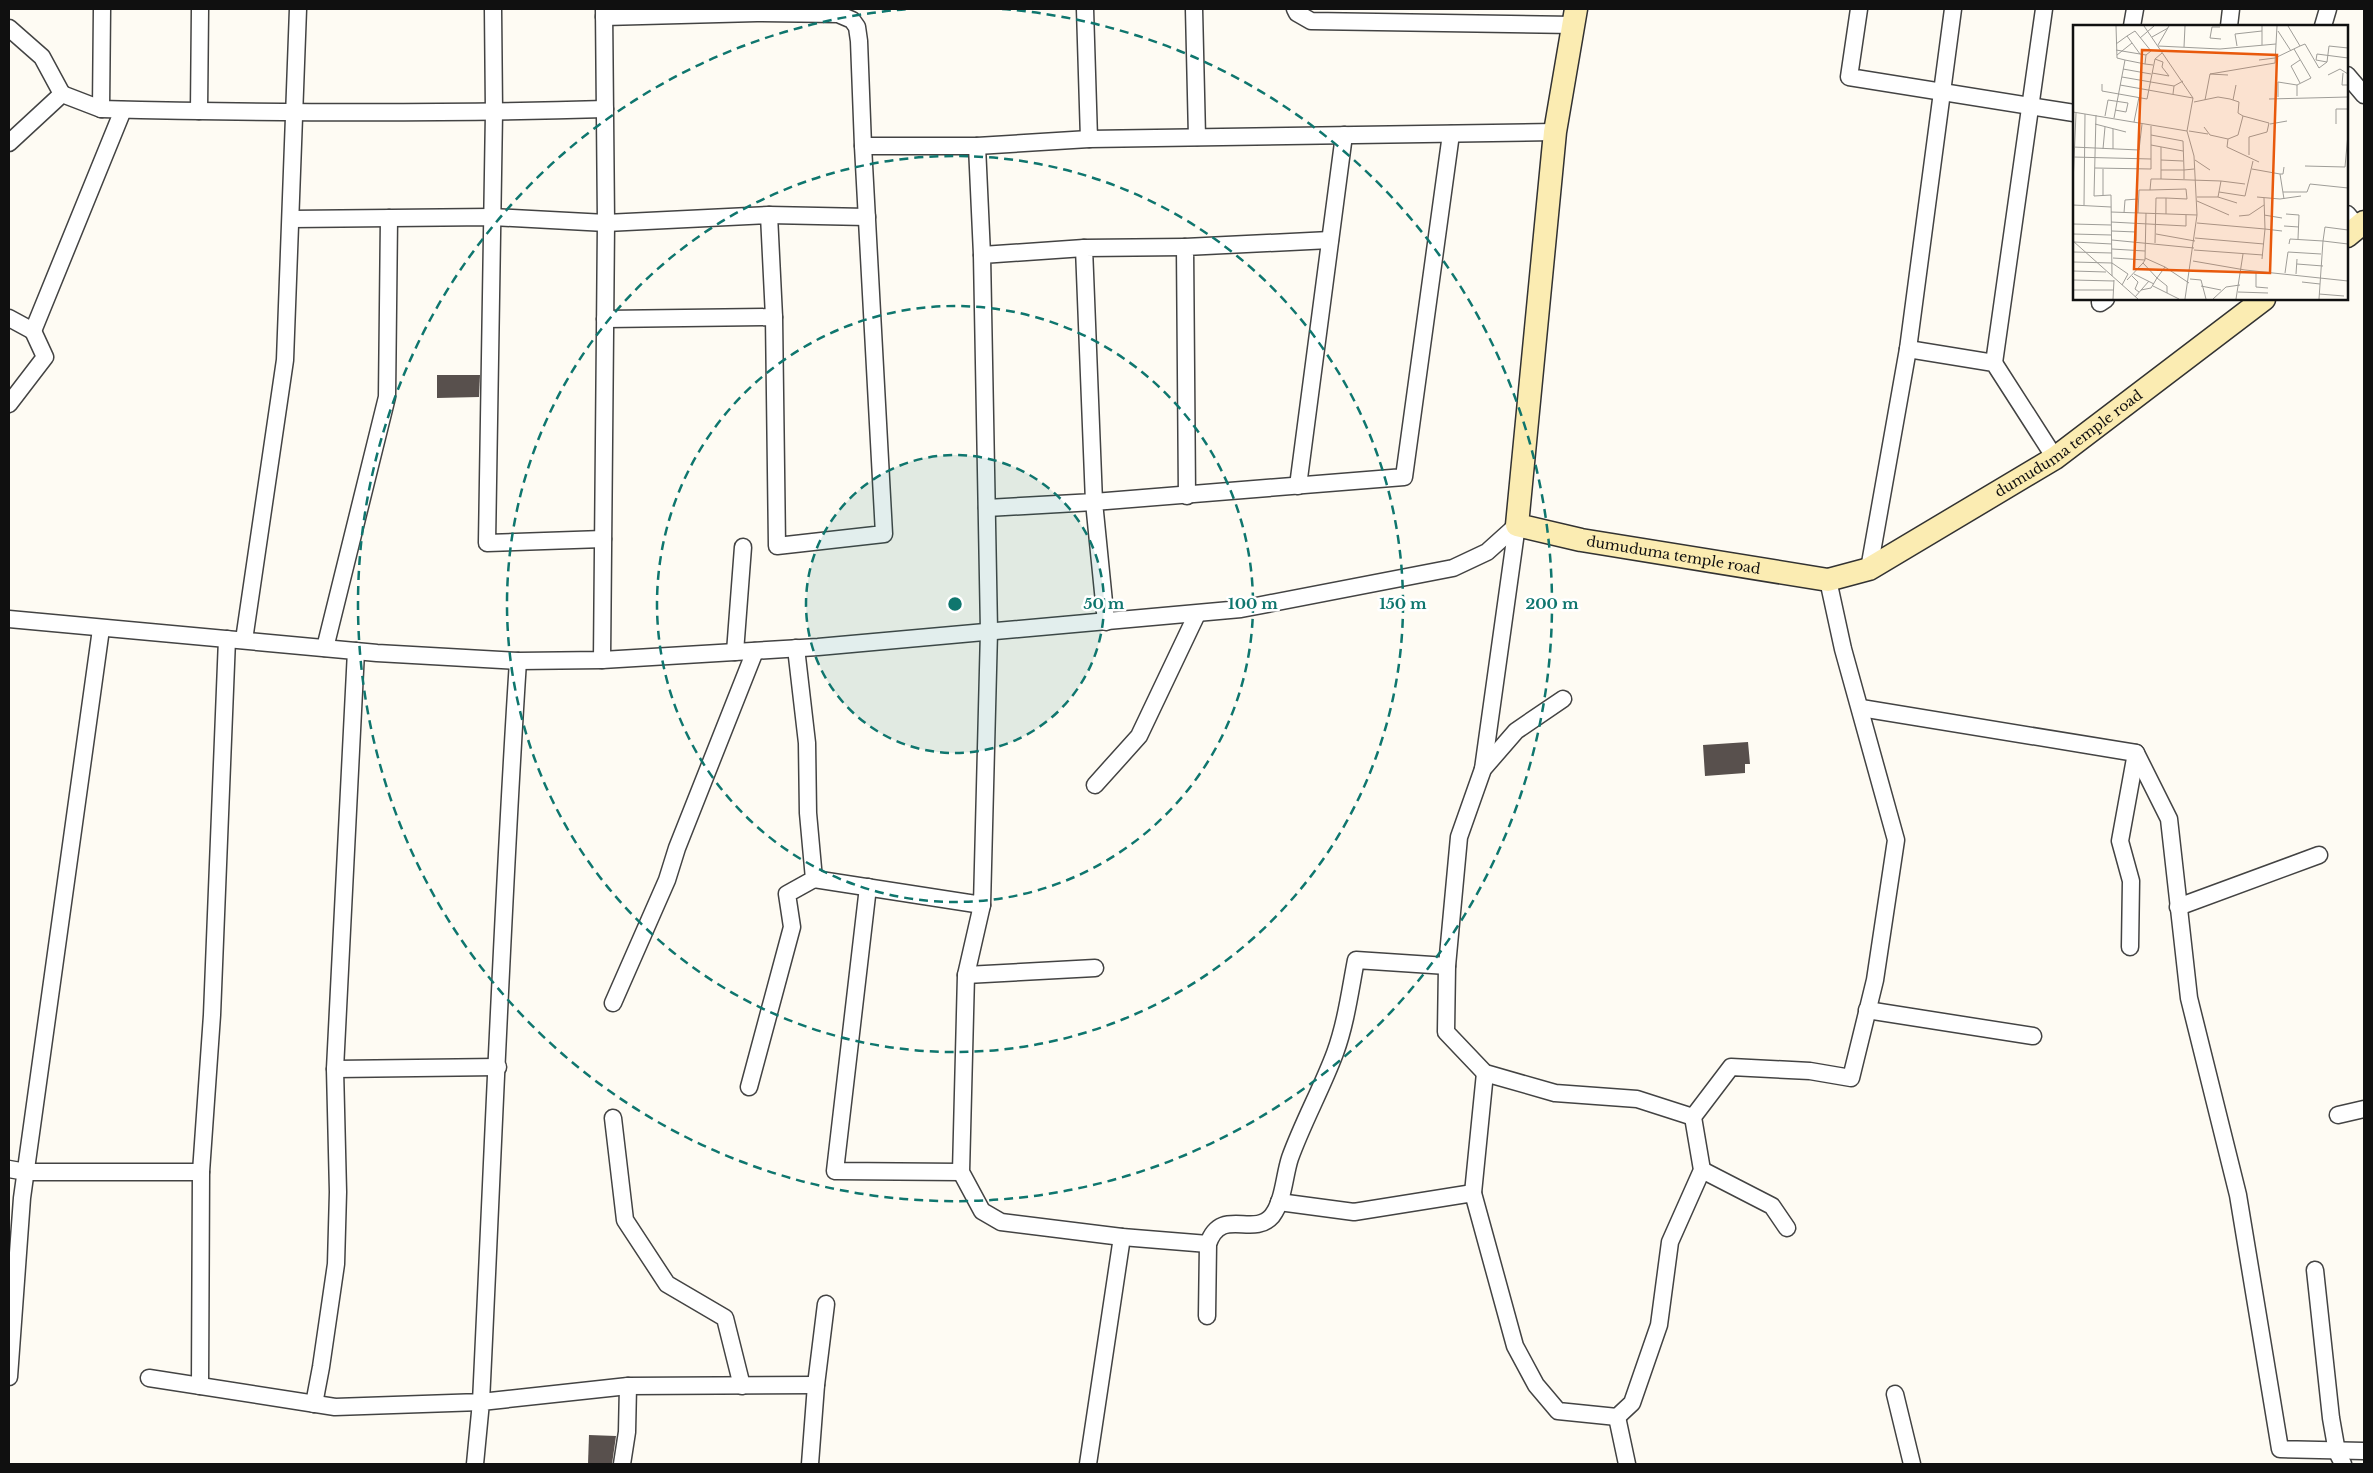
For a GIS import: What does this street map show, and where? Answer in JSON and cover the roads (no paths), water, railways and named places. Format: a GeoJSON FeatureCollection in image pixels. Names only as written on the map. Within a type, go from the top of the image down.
{"type":"FeatureCollection","features":[{"type":"Feature","properties":{"kind":"street"},"geometry":{"type":"LineString","coordinates":[[101,110],[102,9]]}},
{"type":"Feature","properties":{"kind":"street"},"geometry":{"type":"LineString","coordinates":[[199,111],[200,9]]}},
{"type":"Feature","properties":{"kind":"street"},"geometry":{"type":"LineString","coordinates":[[244,640],[285,360],[298,9]]}},
{"type":"Feature","properties":{"kind":"street"},"geometry":{"type":"LineString","coordinates":[[493,9],[494,112],[487,544],[603,539]]}},
{"type":"Feature","properties":{"kind":"street"},"geometry":{"type":"LineString","coordinates":[[1085,9],[1089,139]]}},
{"type":"Feature","properties":{"kind":"street"},"geometry":{"type":"LineString","coordinates":[[1194,9],[1197,137]]}},
{"type":"Feature","properties":{"kind":"street"},"geometry":{"type":"LineString","coordinates":[[1295,9],[1297,13],[1311,21],[1460,24],[1575,17],[1555,132],[1517,525],[1483,769],[1459,837],[1447,966],[1446,1032],[1485,1073],[1555,1092],[1636,1099],[1693,1117]]}},
{"type":"Feature","properties":{"kind":"street"},"geometry":{"type":"LineString","coordinates":[[1449,9],[1460,24]]}},
{"type":"Feature","properties":{"kind":"street"},"geometry":{"type":"LineString","coordinates":[[1859,9],[1849,77],[2073,113]]}},
{"type":"Feature","properties":{"kind":"street"},"geometry":{"type":"LineString","coordinates":[[1869,568],[1908,349],[1953,9]]}},
{"type":"Feature","properties":{"kind":"street"},"geometry":{"type":"LineString","coordinates":[[2044,9],[1994,363],[2055,458]]}},
{"type":"Feature","properties":{"kind":"street"},"geometry":{"type":"LineString","coordinates":[[2132,25],[2135,9]]}},
{"type":"Feature","properties":{"kind":"street"},"geometry":{"type":"LineString","coordinates":[[2229,25],[2232,9]]}},
{"type":"Feature","properties":{"kind":"street"},"geometry":{"type":"LineString","coordinates":[[2324,25],[2328,9]]}},
{"type":"Feature","properties":{"kind":"street"},"geometry":{"type":"LineString","coordinates":[[602,660],[606,222],[604,13],[757,11],[838,14],[852,20],[857,26],[884,534],[777,546],[774,316],[769,215]]}},
{"type":"Feature","properties":{"kind":"street"},"geometry":{"type":"LineString","coordinates":[[9,28],[42,58],[62,94],[101,110],[295,113],[494,112],[605,109]]}},
{"type":"Feature","properties":{"kind":"street"},"geometry":{"type":"LineString","coordinates":[[2348,76],[2364,95]]}},
{"type":"Feature","properties":{"kind":"street"},"geometry":{"type":"LineString","coordinates":[[9,143],[62,94]]}},
{"type":"Feature","properties":{"kind":"street"},"geometry":{"type":"LineString","coordinates":[[33,331],[123,110]]}},
{"type":"Feature","properties":{"kind":"street"},"geometry":{"type":"LineString","coordinates":[[863,146],[977,146],[1089,139],[1555,132]]}},
{"type":"Feature","properties":{"kind":"street"},"geometry":{"type":"LineString","coordinates":[[987,508],[1187,496],[1404,477],[1451,134]]}},
{"type":"Feature","properties":{"kind":"street"},"geometry":{"type":"LineString","coordinates":[[1298,486],[1344,135]]}},
{"type":"Feature","properties":{"kind":"street"},"geometry":{"type":"LineString","coordinates":[[977,146],[982,255],[989,631],[982,905],[966,974],[961,1172],[982,1211],[1001,1222],[1208,1244]]}},
{"type":"Feature","properties":{"kind":"street"},"geometry":{"type":"LineString","coordinates":[[291,219],[492,217],[606,222],[769,215],[867,217]]}},
{"type":"Feature","properties":{"kind":"street"},"geometry":{"type":"LineString","coordinates":[[325,648],[387,397],[389,218]]}},
{"type":"Feature","properties":{"kind":"street"},"geometry":{"type":"LineString","coordinates":[[982,255],[1084,248],[1185,247],[1330,240]]}},
{"type":"Feature","properties":{"kind":"street"},"geometry":{"type":"LineString","coordinates":[[1185,247],[1187,496]]}},
{"type":"Feature","properties":{"kind":"street"},"geometry":{"type":"LineString","coordinates":[[1084,248],[1094,502],[1106,622]]}},
{"type":"Feature","properties":{"kind":"street","name":"dumuduma temple road"},"geometry":{"type":"LineString","coordinates":[[1517,525],[1581,540],[1828,580],[1869,568],[2055,458],[2263,300]]}},
{"type":"Feature","properties":{"kind":"street"},"geometry":{"type":"LineString","coordinates":[[605,319],[774,316]]}},
{"type":"Feature","properties":{"kind":"street"},"geometry":{"type":"LineString","coordinates":[[9,318],[33,331],[45,357],[9,404]]}},
{"type":"Feature","properties":{"kind":"street"},"geometry":{"type":"LineString","coordinates":[[1908,349],[1994,363]]}},
{"type":"Feature","properties":{"kind":"street"},"geometry":{"type":"LineString","coordinates":[[9,619],[101,629],[356,651],[518,661],[602,660],[755,651],[1241,610],[1453,568],[1487,552],[1517,525]]}},
{"type":"Feature","properties":{"kind":"street"},"geometry":{"type":"LineString","coordinates":[[736,652],[743,547]]}},
{"type":"Feature","properties":{"kind":"street"},"geometry":{"type":"LineString","coordinates":[[1617,1417],[1632,1402],[1659,1326],[1670,1242],[1702,1170],[1693,1117],[1731,1067],[1810,1070],[1851,1078],[1875,980],[1896,840],[1861,708],[1843,649],[1828,580]]}},
{"type":"Feature","properties":{"kind":"street"},"geometry":{"type":"LineString","coordinates":[[1095,785],[1139,736],[1197,614]]}},
{"type":"Feature","properties":{"kind":"street"},"geometry":{"type":"LineString","coordinates":[[9,1377],[11,1319],[26,1172],[101,629]]}},
{"type":"Feature","properties":{"kind":"street"},"geometry":{"type":"LineString","coordinates":[[200,1386],[201,1172],[212,1005],[227,639]]}},
{"type":"Feature","properties":{"kind":"street"},"geometry":{"type":"LineString","coordinates":[[796,648],[807,743],[808,813],[814,879]]}},
{"type":"Feature","properties":{"kind":"street"},"geometry":{"type":"LineString","coordinates":[[314,1404],[336,1264],[338,1192],[335,1069],[356,651]]}},
{"type":"Feature","properties":{"kind":"street"},"geometry":{"type":"LineString","coordinates":[[613,1003],[667,880],[755,651]]}},
{"type":"Feature","properties":{"kind":"street"},"geometry":{"type":"LineString","coordinates":[[475,1464],[481,1402],[498,1067],[504,885],[518,661]]}},
{"type":"Feature","properties":{"kind":"street"},"geometry":{"type":"LineString","coordinates":[[1483,769],[1516,731],[1563,699]]}},
{"type":"Feature","properties":{"kind":"street"},"geometry":{"type":"LineString","coordinates":[[1861,708],[2136,753]]}},
{"type":"Feature","properties":{"kind":"street"},"geometry":{"type":"LineString","coordinates":[[2136,753],[2169,819],[2188,998],[2238,1195],[2280,1449],[2340,1458],[2364,1452]]}},
{"type":"Feature","properties":{"kind":"street"},"geometry":{"type":"LineString","coordinates":[[2130,947],[2131,881],[2120,841],[2136,753]]}},
{"type":"Feature","properties":{"kind":"street"},"geometry":{"type":"LineString","coordinates":[[2178,907],[2319,855]]}},
{"type":"Feature","properties":{"kind":"street"},"geometry":{"type":"LineString","coordinates":[[749,1087],[792,927],[787,894],[814,879],[982,905]]}},
{"type":"Feature","properties":{"kind":"street"},"geometry":{"type":"LineString","coordinates":[[868,887],[835,1171],[961,1172]]}},
{"type":"Feature","properties":{"kind":"street"},"geometry":{"type":"LineString","coordinates":[[1207,1316],[1208,1244],[1212,1233],[1225,1224],[1255,1224],[1263,1221],[1271,1217],[1279,1202],[1290,1159],[1335,1053],[1346,1015],[1356,960],[1447,966]]}},
{"type":"Feature","properties":{"kind":"street"},"geometry":{"type":"LineString","coordinates":[[966,974],[1095,968]]}},
{"type":"Feature","properties":{"kind":"street"},"geometry":{"type":"LineString","coordinates":[[1867,1010],[2033,1036]]}},
{"type":"Feature","properties":{"kind":"street"},"geometry":{"type":"LineString","coordinates":[[335,1069],[498,1067]]}},
{"type":"Feature","properties":{"kind":"street"},"geometry":{"type":"LineString","coordinates":[[1485,1073],[1473,1193],[1514,1346],[1536,1385],[1558,1411],[1617,1417]]}},
{"type":"Feature","properties":{"kind":"street"},"geometry":{"type":"LineString","coordinates":[[2338,1115],[2364,1109]]}},
{"type":"Feature","properties":{"kind":"street"},"geometry":{"type":"LineString","coordinates":[[613,1118],[625,1220],[667,1284],[725,1318],[742,1386]]}},
{"type":"Feature","properties":{"kind":"street"},"geometry":{"type":"LineString","coordinates":[[9,1169],[26,1172],[201,1172]]}},
{"type":"Feature","properties":{"kind":"street"},"geometry":{"type":"LineString","coordinates":[[1702,1170],[1772,1206],[1786,1228]]}},
{"type":"Feature","properties":{"kind":"street"},"geometry":{"type":"LineString","coordinates":[[1279,1202],[1354,1212],[1473,1193]]}},
{"type":"Feature","properties":{"kind":"street"},"geometry":{"type":"LineString","coordinates":[[1088,1464],[1122,1236]]}},
{"type":"Feature","properties":{"kind":"street"},"geometry":{"type":"LineString","coordinates":[[2315,1270],[2331,1418],[2340,1458]]}},
{"type":"Feature","properties":{"kind":"street"},"geometry":{"type":"LineString","coordinates":[[810,1464],[816,1385],[826,1304]]}},
{"type":"Feature","properties":{"kind":"street"},"geometry":{"type":"LineString","coordinates":[[149,1378],[335,1407],[481,1402],[628,1386],[816,1385]]}},
{"type":"Feature","properties":{"kind":"street"},"geometry":{"type":"LineString","coordinates":[[622,1464],[627,1432],[628,1386]]}},
{"type":"Feature","properties":{"kind":"street"},"geometry":{"type":"LineString","coordinates":[[1895,1394],[1912,1464]]}},
{"type":"Feature","properties":{"kind":"street"},"geometry":{"type":"LineString","coordinates":[[1617,1417],[1627,1464]]}}]}
